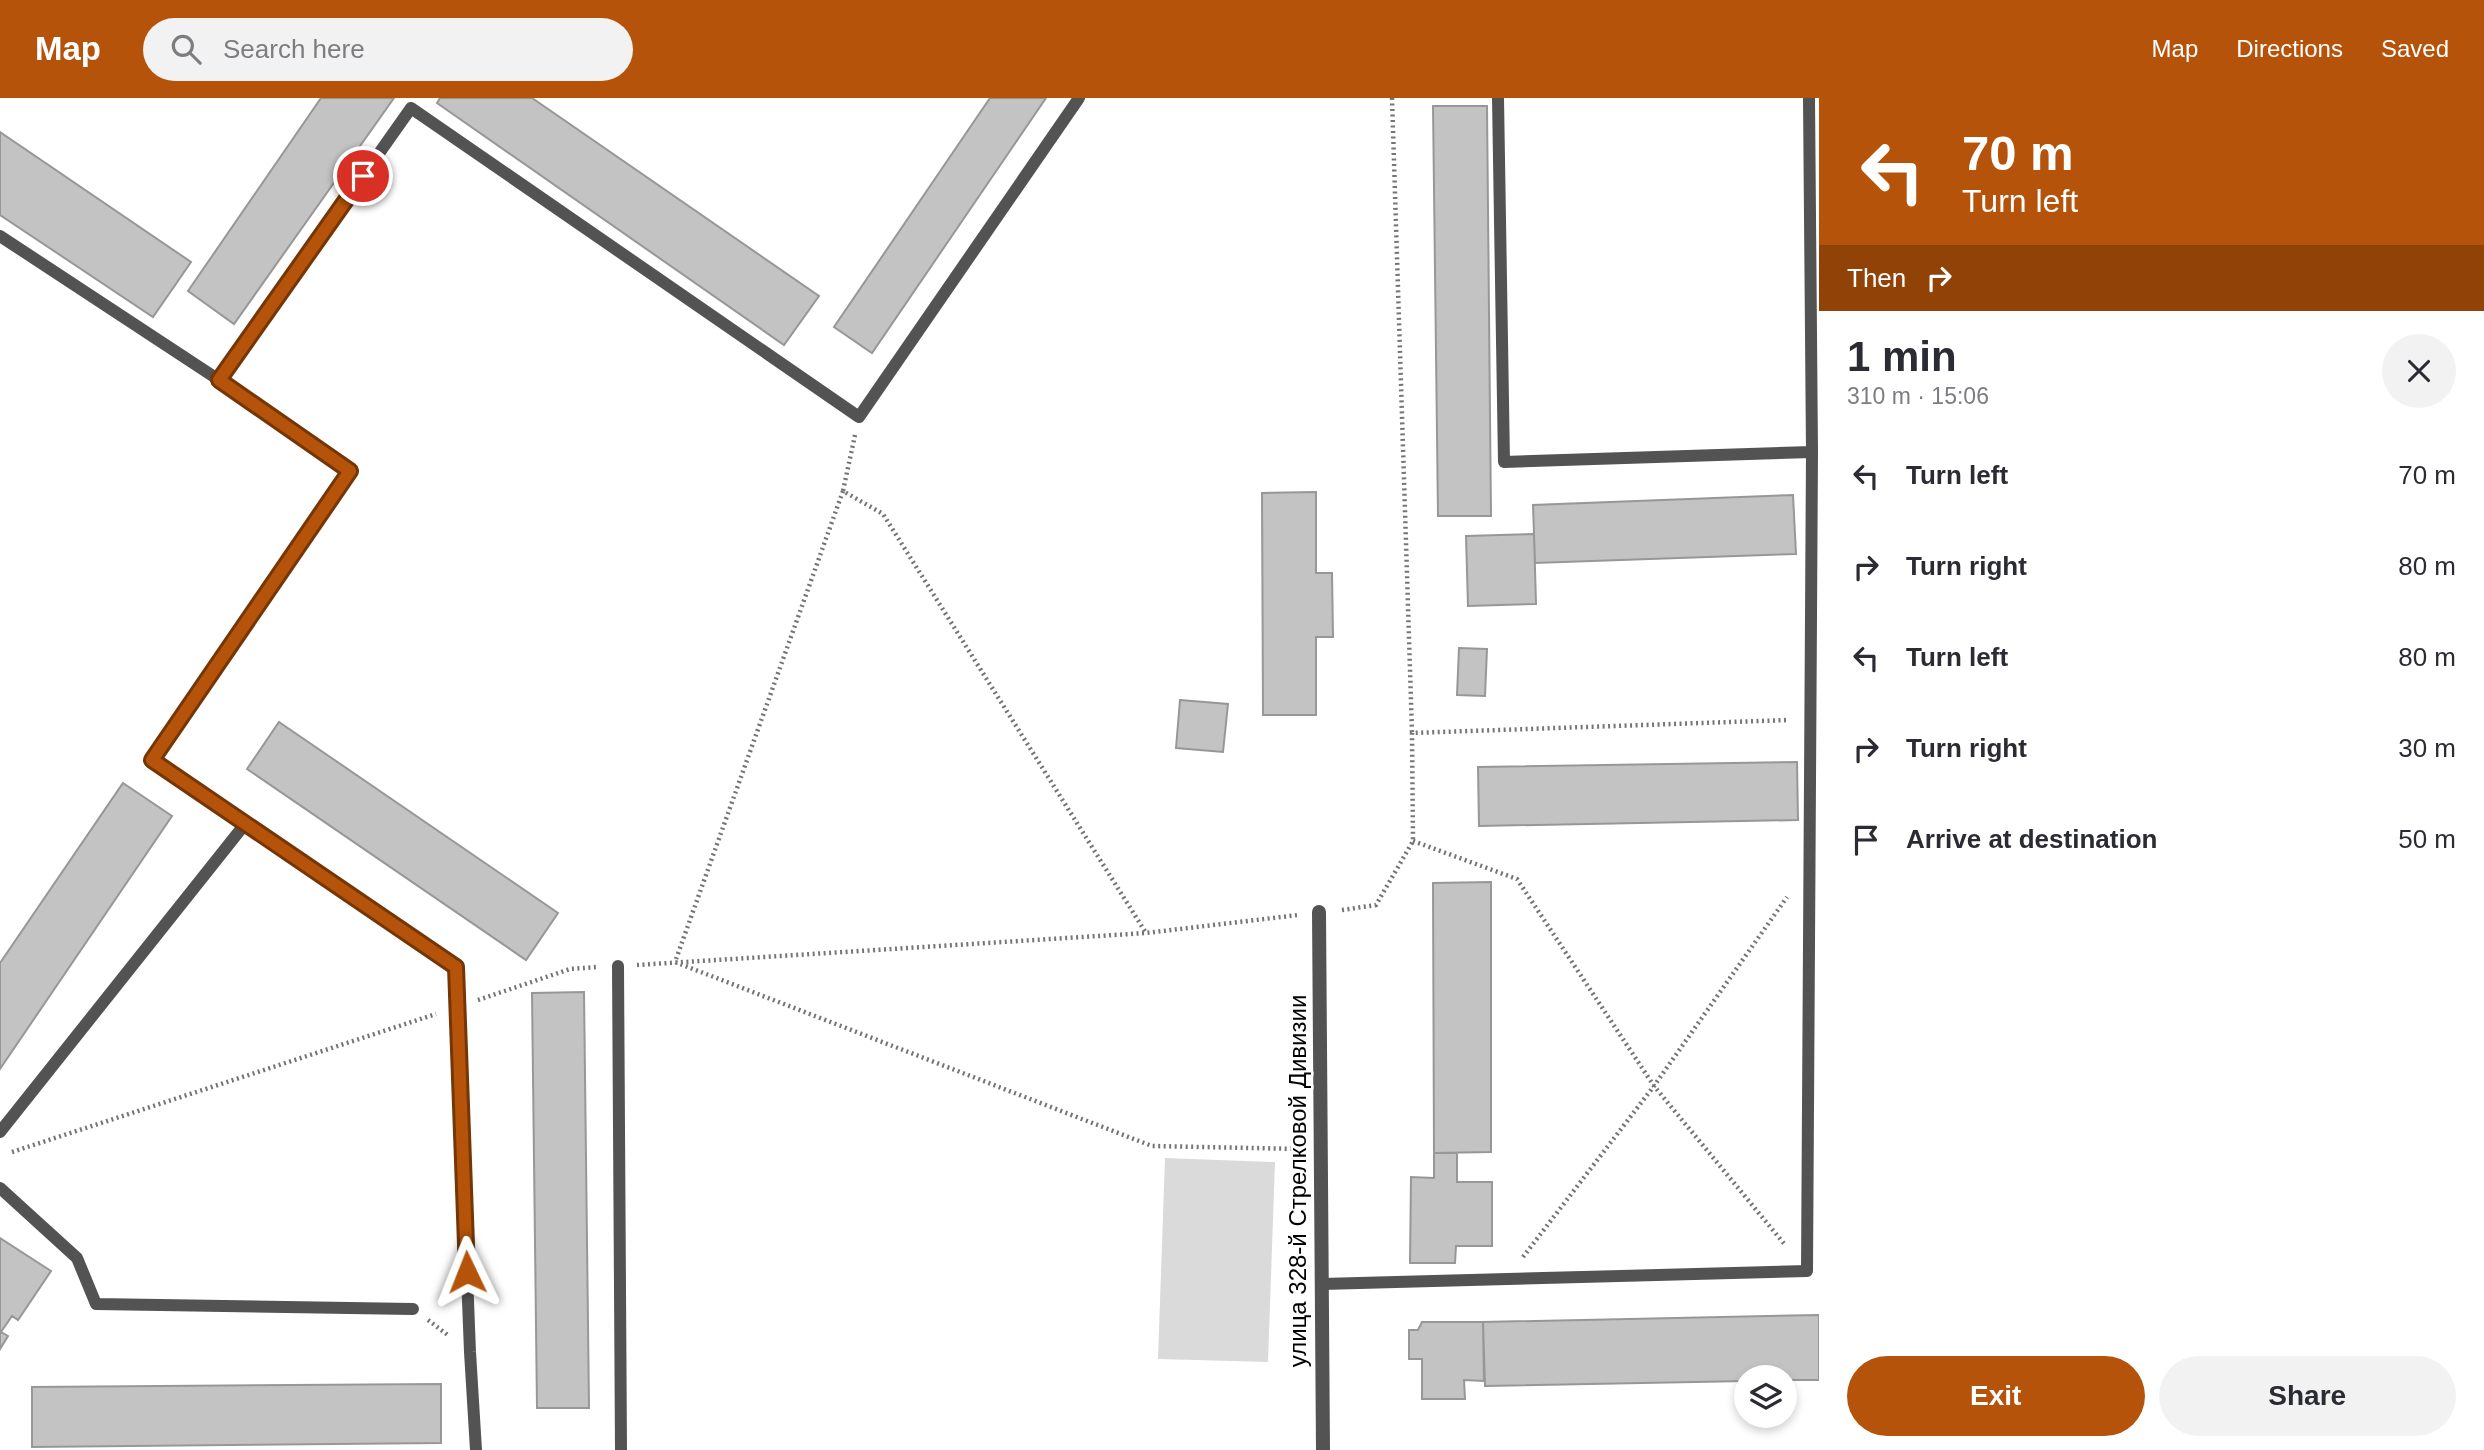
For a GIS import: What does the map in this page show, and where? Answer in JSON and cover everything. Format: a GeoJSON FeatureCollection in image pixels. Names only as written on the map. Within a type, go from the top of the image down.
{"type":"FeatureCollection","features":[{"type":"Feature","properties":{"kind":"street","name":"улица 328-й Стрелковой Дивизии"},"geometry":{"type":"LineString","coordinates":[[1320,912],[1323,1450]]}},
{"type":"Feature","properties":{"kind":"lane"},"geometry":{"type":"LineString","coordinates":[[219,380],[415,103],[859,417],[1079,98]]}},
{"type":"Feature","properties":{"kind":"lane"},"geometry":{"type":"LineString","coordinates":[[1498,98],[1504,462],[1812,452]]}},
{"type":"Feature","properties":{"kind":"lane"},"geometry":{"type":"LineString","coordinates":[[1322,1284],[1807,1271],[1810,719],[1815,675],[1809,98]]}},
{"type":"Feature","properties":{"kind":"lane"},"geometry":{"type":"LineString","coordinates":[[0,236],[219,380],[350,471],[152,760],[456,967],[476,1450]]}},
{"type":"Feature","properties":{"kind":"lane"},"geometry":{"type":"LineString","coordinates":[[0,1132],[245,824]]}},
{"type":"Feature","properties":{"kind":"lane"},"geometry":{"type":"LineString","coordinates":[[618,966],[621,1450]]}},
{"type":"Feature","properties":{"kind":"lane"},"geometry":{"type":"LineString","coordinates":[[0,1188],[77,1258],[96,1304],[413,1309]]}},
{"type":"Feature","properties":{"kind":"path"},"geometry":{"type":"LineString","coordinates":[[0,1156],[570,969],[1146,933],[1376,905],[1413,841],[1392,98]]}},
{"type":"Feature","properties":{"kind":"path"},"geometry":{"type":"LineString","coordinates":[[675,962],[843,491],[859,417]]}},
{"type":"Feature","properties":{"kind":"path"},"geometry":{"type":"LineString","coordinates":[[843,491],[883,514],[1146,933]]}},
{"type":"Feature","properties":{"kind":"path"},"geometry":{"type":"LineString","coordinates":[[1412,733],[1810,719]]}},
{"type":"Feature","properties":{"kind":"path"},"geometry":{"type":"LineString","coordinates":[[1413,841],[1517,879],[1654,1086],[1807,1271]]}},
{"type":"Feature","properties":{"kind":"path"},"geometry":{"type":"LineString","coordinates":[[1506,1279],[1654,1086],[1809,864]]}},
{"type":"Feature","properties":{"kind":"path"},"geometry":{"type":"LineString","coordinates":[[675,962],[1152,1146],[1321,1149]]}},
{"type":"Feature","properties":{"kind":"path"},"geometry":{"type":"LineString","coordinates":[[413,1309],[470,1352]]}},
{"type":"Feature","properties":{"kind":"shaded area"},"geometry":{"type":"Polygon","coordinates":[[[1165,1158],[1275,1162],[1268,1362],[1158,1359],[1165,1158]]]}},
{"type":"Feature","properties":{"kind":"building"},"geometry":{"type":"Polygon","coordinates":[[[321,98],[394,98],[234,324],[188,291],[321,98]]]}},
{"type":"Feature","properties":{"kind":"building"},"geometry":{"type":"Polygon","coordinates":[[[440,98],[532,98],[819,296],[784,345],[437,103],[440,98]]]}},
{"type":"Feature","properties":{"kind":"building"},"geometry":{"type":"Polygon","coordinates":[[[990,98],[1046,98],[872,353],[834,327],[990,98]]]}},
{"type":"Feature","properties":{"kind":"building"},"geometry":{"type":"Polygon","coordinates":[[[1433,106],[1487,106],[1491,516],[1438,516],[1433,106]]]}},
{"type":"Feature","properties":{"kind":"building"},"geometry":{"type":"Polygon","coordinates":[[[0,132],[191,262],[153,317],[0,215],[0,132]]]}},
{"type":"Feature","properties":{"kind":"building"},"geometry":{"type":"Polygon","coordinates":[[[1316,492],[1316,573],[1332,573],[1333,637],[1316,637],[1316,715],[1263,715],[1262,493],[1316,492]]]}},
{"type":"Feature","properties":{"kind":"building"},"geometry":{"type":"Polygon","coordinates":[[[1793,495],[1796,554],[1535,563],[1533,505],[1793,495]]]}},
{"type":"Feature","properties":{"kind":"building"},"geometry":{"type":"Polygon","coordinates":[[[1534,534],[1536,604],[1468,606],[1466,536],[1534,534]]]}},
{"type":"Feature","properties":{"kind":"building"},"geometry":{"type":"Polygon","coordinates":[[[1459,648],[1487,649],[1485,696],[1457,695],[1459,648]]]}},
{"type":"Feature","properties":{"kind":"building"},"geometry":{"type":"Polygon","coordinates":[[[1180,700],[1228,704],[1223,752],[1176,748],[1180,700]]]}},
{"type":"Feature","properties":{"kind":"building"},"geometry":{"type":"Polygon","coordinates":[[[279,722],[558,913],[526,960],[247,769],[279,722]]]}},
{"type":"Feature","properties":{"kind":"building"},"geometry":{"type":"Polygon","coordinates":[[[1797,762],[1798,820],[1479,826],[1478,767],[1797,762]]]}},
{"type":"Feature","properties":{"kind":"building"},"geometry":{"type":"Polygon","coordinates":[[[123,783],[172,816],[0,1069],[0,963],[123,783]]]}},
{"type":"Feature","properties":{"kind":"building"},"geometry":{"type":"Polygon","coordinates":[[[1491,882],[1491,1152],[1434,1153],[1433,883],[1491,882]]]}},
{"type":"Feature","properties":{"kind":"building"},"geometry":{"type":"Polygon","coordinates":[[[584,992],[589,1408],[537,1408],[532,993],[584,992]]]}},
{"type":"Feature","properties":{"kind":"building"},"geometry":{"type":"Polygon","coordinates":[[[1434,1153],[1457,1153],[1457,1182],[1492,1182],[1492,1246],[1456,1246],[1455,1263],[1410,1263],[1411,1177],[1434,1178],[1434,1153]]]}},
{"type":"Feature","properties":{"kind":"building"},"geometry":{"type":"Polygon","coordinates":[[[0,1238],[51,1271],[18,1320],[12,1316],[1,1332],[8,1336],[0,1349],[0,1238]]]}},
{"type":"Feature","properties":{"kind":"building"},"geometry":{"type":"Polygon","coordinates":[[[1819,1315],[1819,1380],[1797,1380],[1797,1365],[1734,1365],[1734,1381],[1485,1386],[1483,1322],[1819,1315]]]}},
{"type":"Feature","properties":{"kind":"building"},"geometry":{"type":"Polygon","coordinates":[[[1422,1322],[1483,1322],[1484,1381],[1464,1380],[1465,1399],[1422,1399],[1422,1359],[1409,1359],[1409,1330],[1418,1330],[1422,1322]]]}},
{"type":"Feature","properties":{"kind":"building"},"geometry":{"type":"Polygon","coordinates":[[[441,1384],[441,1443],[32,1447],[32,1387],[441,1384]]]}},
{"type":"Feature","properties":{"kind":"route"},"geometry":{"type":"LineString","coordinates":[[363,176],[219,380],[350,471],[152,760],[456,967],[467,1272]]}}]}
